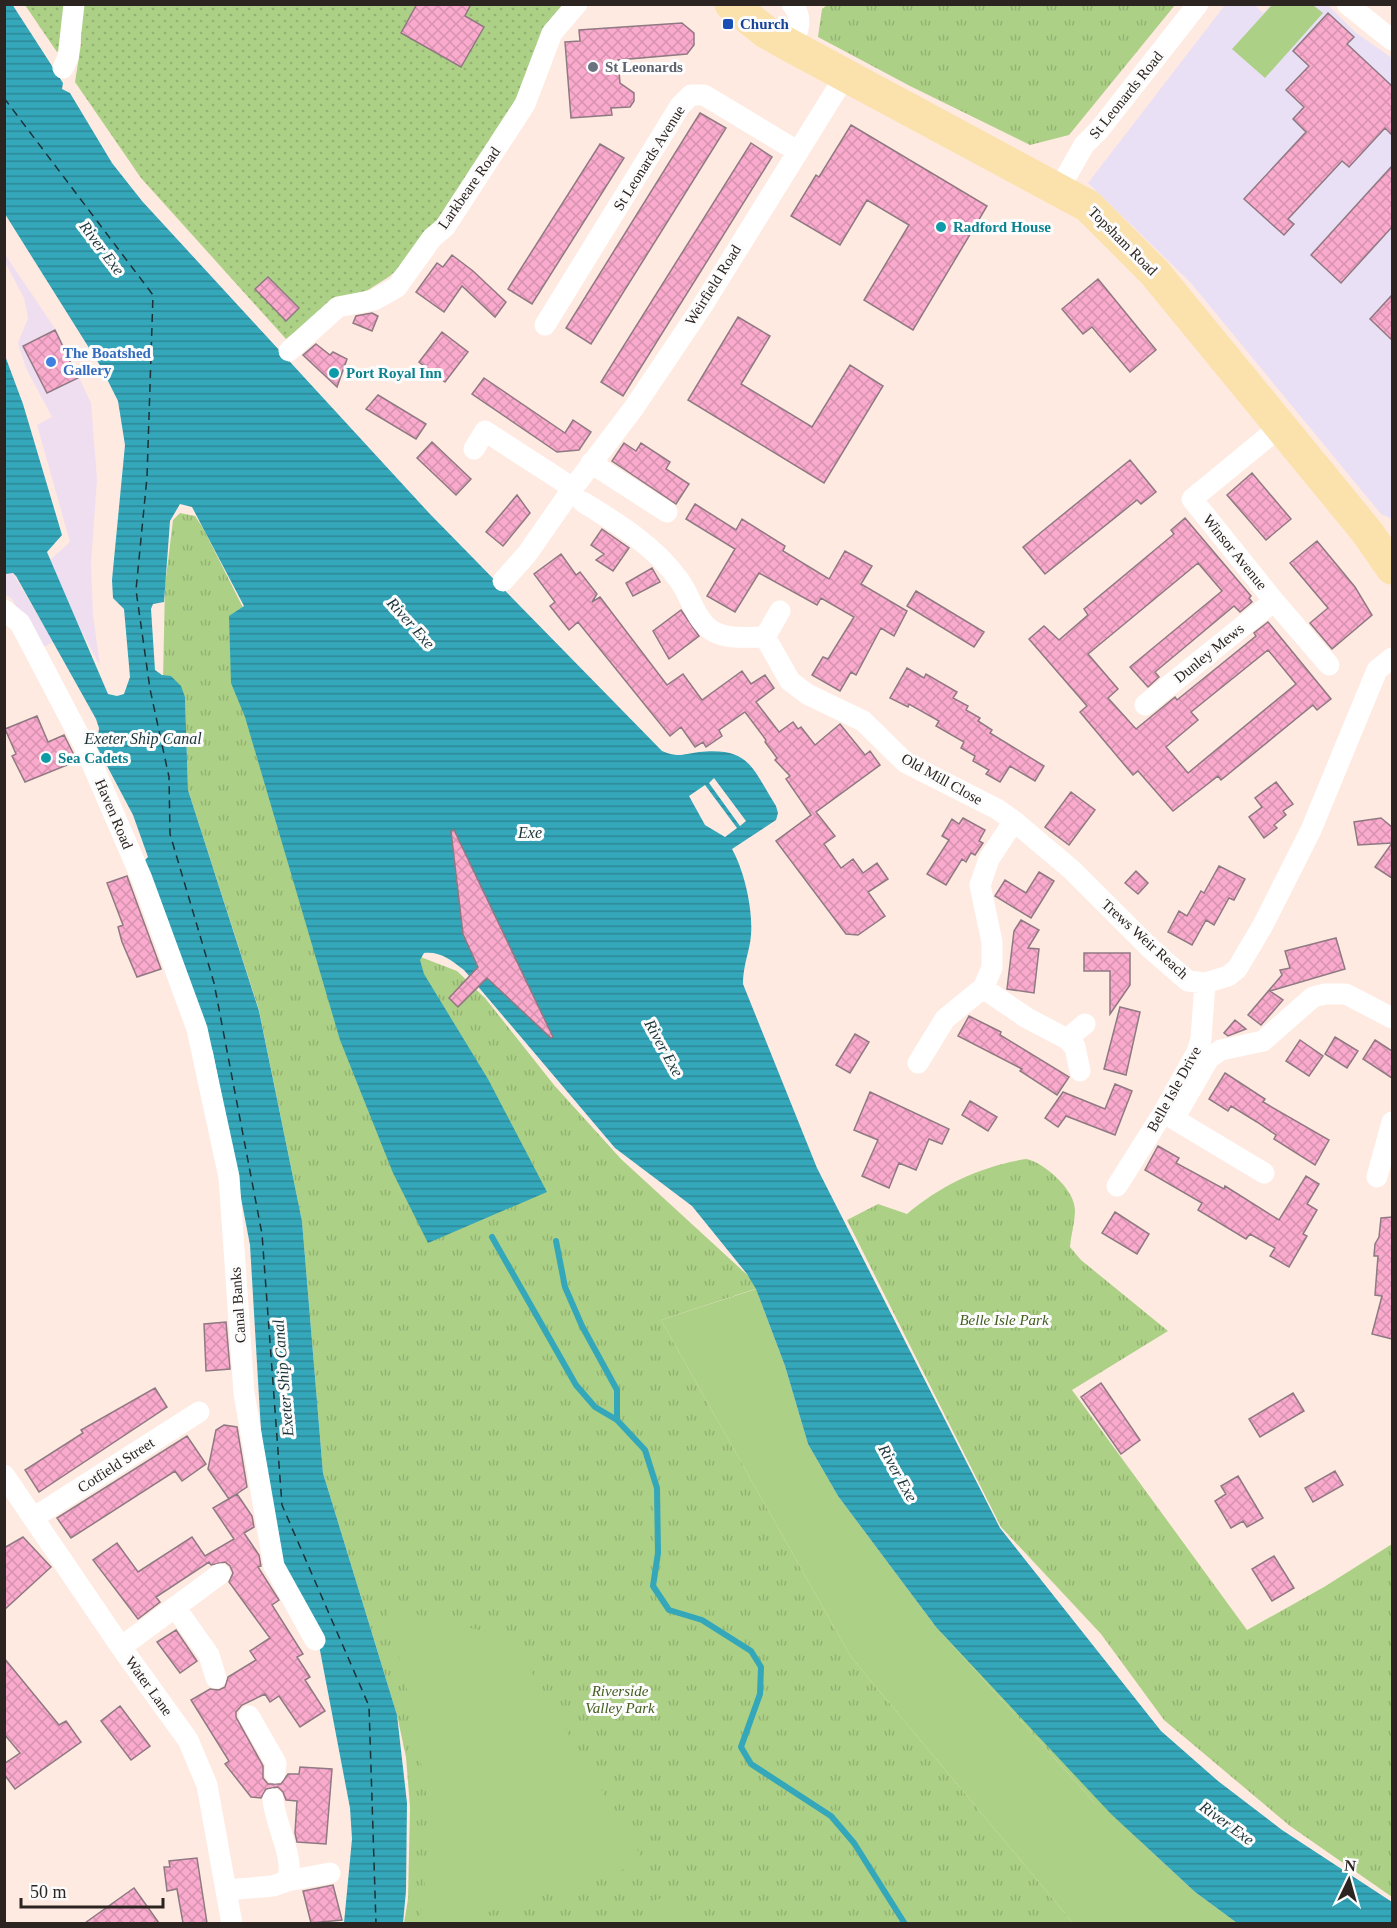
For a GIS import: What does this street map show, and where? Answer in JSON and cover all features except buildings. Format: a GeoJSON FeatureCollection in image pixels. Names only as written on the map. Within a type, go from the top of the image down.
{"type":"FeatureCollection","features":[{"type":"Feature","properties":{"kind":"main road","name":"Topsham Road"},"geometry":{"type":"LineString","coordinates":[[731,4],[766,32],[1088,206],[1132,248],[1184,306],[1391,563]]}},
{"type":"Feature","properties":{"kind":"street"},"geometry":{"type":"LineString","coordinates":[[63,68],[69,50],[74,4]]}},
{"type":"Feature","properties":{"kind":"street","name":"Larkbeare Road"},"geometry":{"type":"LineString","coordinates":[[294,347],[339,307],[374,300],[397,287],[432,238],[445,227],[525,104],[552,33],[577,4]]}},
{"type":"Feature","properties":{"kind":"street"},"geometry":{"type":"LineString","coordinates":[[791,46],[799,32],[795,8],[792,4]]}},
{"type":"Feature","properties":{"kind":"street","name":"St Leonards Road"},"geometry":{"type":"LineString","coordinates":[[1059,189],[1084,145],[1099,130],[1198,4]]}},
{"type":"Feature","properties":{"kind":"street"},"geometry":{"type":"LineString","coordinates":[[1347,4],[1392,40]]}},
{"type":"Feature","properties":{"kind":"street","name":"Weirfield Road"},"geometry":{"type":"LineString","coordinates":[[503,581],[578,495],[591,463],[633,408],[701,308],[845,76]]}},
{"type":"Feature","properties":{"kind":"street","name":"St Leonards Avenue"},"geometry":{"type":"LineString","coordinates":[[545,325],[680,106],[691,95],[704,95],[797,151]]}},
{"type":"Feature","properties":{"kind":"street","name":"Winsor Avenue"},"geometry":{"type":"LineString","coordinates":[[1281,426],[1192,498],[1274,601],[1329,664]]}},
{"type":"Feature","properties":{"kind":"street"},"geometry":{"type":"LineString","coordinates":[[474,449],[485,431],[578,495],[656,553],[679,580],[699,617],[713,631],[728,636],[765,638],[780,611]]}},
{"type":"Feature","properties":{"kind":"street"},"geometry":{"type":"LineString","coordinates":[[591,463],[667,512]]}},
{"type":"Feature","properties":{"kind":"street","name":"Dunley Mews"},"geometry":{"type":"LineString","coordinates":[[1145,705],[1274,601]]}},
{"type":"Feature","properties":{"kind":"street","name":"Haven Road"},"geometry":{"type":"LineString","coordinates":[[4,610],[20,623],[66,708],[142,879],[174,963]]}},
{"type":"Feature","properties":{"kind":"street","name":"Old Mill Close"},"geometry":{"type":"LineString","coordinates":[[765,638],[790,681],[807,694],[863,721],[906,763],[997,809],[1014,821]]}},
{"type":"Feature","properties":{"kind":"street","name":"Trews Weir Reach"},"geometry":{"type":"LineString","coordinates":[[1014,821],[1072,870],[1188,981],[1205,983],[1228,976],[1237,969],[1263,925],[1311,830],[1377,670],[1392,657]]}},
{"type":"Feature","properties":{"kind":"street"},"geometry":{"type":"LineString","coordinates":[[918,1063],[945,1019],[983,988],[992,968],[992,942],[980,885],[989,859],[1014,821]]}},
{"type":"Feature","properties":{"kind":"street","name":"Canal Banks"},"geometry":{"type":"LineString","coordinates":[[174,963],[197,1029],[229,1177],[244,1393],[274,1566],[315,1640]]}},
{"type":"Feature","properties":{"kind":"street","name":"Belle Isle Drive"},"geometry":{"type":"LineString","coordinates":[[1116,1186],[1169,1115],[1197,1052],[1201,1040],[1205,983]]}},
{"type":"Feature","properties":{"kind":"street"},"geometry":{"type":"LineString","coordinates":[[983,988],[1027,1018],[1067,1039],[1075,1047],[1080,1071]]}},
{"type":"Feature","properties":{"kind":"street"},"geometry":{"type":"LineString","coordinates":[[1264,1173],[1169,1115],[1209,1058],[1221,1050],[1263,1041],[1313,997],[1324,994],[1346,994],[1392,1018]]}},
{"type":"Feature","properties":{"kind":"street"},"geometry":{"type":"LineString","coordinates":[[1067,1039],[1085,1024]]}},
{"type":"Feature","properties":{"kind":"street"},"geometry":{"type":"LineString","coordinates":[[1377,1177],[1392,1122]]}},
{"type":"Feature","properties":{"kind":"street","name":"Cotfield Street"},"geometry":{"type":"LineString","coordinates":[[33,1518],[199,1412]]}},
{"type":"Feature","properties":{"kind":"street","name":"Water Lane"},"geometry":{"type":"LineString","coordinates":[[4,1475],[121,1647],[188,1740],[207,1785],[232,1923]]}},
{"type":"Feature","properties":{"kind":"street"},"geometry":{"type":"LineString","coordinates":[[121,1647],[220,1574]]}},
{"type":"Feature","properties":{"kind":"street"},"geometry":{"type":"LineString","coordinates":[[175,1607],[209,1655],[216,1678]]}},
{"type":"Feature","properties":{"kind":"street"},"geometry":{"type":"LineString","coordinates":[[249,1716],[276,1763],[275,1773]]}},
{"type":"Feature","properties":{"kind":"street"},"geometry":{"type":"LineString","coordinates":[[273,1799],[275,1816],[290,1860],[287,1881]]}},
{"type":"Feature","properties":{"kind":"street"},"geometry":{"type":"LineString","coordinates":[[227,1890],[273,1886],[330,1873]]}},
{"type":"Feature","properties":{"kind":"shaded area"},"geometry":{"type":"Polygon","coordinates":[[[1225,5],[1255,5],[1263,13],[1271,5],[1328,5],[1355,32],[1392,58],[1392,519],[1381,514],[1190,282],[1088,183],[1225,5]]]}},
{"type":"Feature","properties":{"kind":"shaded area"},"geometry":{"type":"Polygon","coordinates":[[[4,253],[58,333],[91,403],[97,479],[91,564],[93,615],[100,666],[52,575],[50,560],[70,542],[37,425],[52,417],[26,368],[18,343],[28,318],[24,298],[5,262],[4,253]]]}},
{"type":"Feature","properties":{"kind":"shaded area"},"geometry":{"type":"Polygon","coordinates":[[[13,573],[53,642],[40,649],[12,599],[5,594],[4,574],[13,573]]]}},
{"type":"Feature","properties":{"kind":"green space"},"geometry":{"type":"Polygon","coordinates":[[[25,5],[68,5],[63,48],[57,52],[25,5]]]}},
{"type":"Feature","properties":{"kind":"green space"},"geometry":{"type":"Polygon","coordinates":[[[80,5],[566,5],[518,98],[435,233],[390,276],[368,290],[333,303],[286,339],[141,178],[75,82],[81,44],[80,5]]]}},
{"type":"Feature","properties":{"kind":"green space"},"geometry":{"type":"Polygon","coordinates":[[[827,5],[1175,5],[1069,135],[1030,145],[910,86],[818,37],[822,9],[827,5]]]}},
{"type":"Feature","properties":{"kind":"green space"},"geometry":{"type":"Polygon","coordinates":[[[1272,5],[1313,5],[1323,13],[1265,78],[1232,49],[1272,5]]]}},
{"type":"Feature","properties":{"kind":"green space","name":"Riverside Valley Park"},"geometry":{"type":"Polygon","coordinates":[[[180,513],[195,516],[203,528],[418,956],[457,971],[485,998],[554,1085],[621,1159],[755,1282],[1237,1923],[1094,1802],[936,1627],[755,1289],[661,1320],[851,1657],[1073,1923],[404,1923],[408,1899],[410,1807],[406,1757],[397,1715],[323,1473],[302,1221],[259,1010],[188,790],[185,697],[163,681],[165,586],[173,520],[180,513]]]}},
{"type":"Feature","properties":{"kind":"green space","name":"Belle Isle Park"},"geometry":{"type":"Polygon","coordinates":[[[1026,1159],[1041,1165],[1057,1178],[1074,1202],[1070,1247],[1081,1260],[1168,1331],[1072,1390],[1247,1630],[1324,1587],[1392,1544],[1392,1897],[1290,1826],[1164,1720],[1101,1634],[1001,1527],[847,1220],[878,1204],[907,1214],[934,1194],[962,1178],[993,1166],[1026,1159]]]}},
{"type":"Feature","properties":{"kind":"green space"},"geometry":{"type":"Polygon","coordinates":[[[756,1289],[785,1366],[808,1444],[838,1496],[936,1627],[1094,1802],[1111,1814],[1195,1892],[1237,1923],[1073,1923],[851,1657],[661,1320],[756,1289]]]}},
{"type":"Feature","properties":{"kind":"green space"},"geometry":{"type":"Polygon","coordinates":[[[386,1607],[511,1638],[645,1863],[527,1898],[458,1923],[419,1923],[430,1849],[426,1790],[408,1693],[386,1607]]]}},
{"type":"Feature","properties":{"kind":"green space"},"geometry":{"type":"Polygon","coordinates":[[[669,1896],[690,1923],[651,1923],[646,1903],[669,1896]]]}},
{"type":"Feature","properties":{"kind":"water"},"geometry":{"type":"Polygon","coordinates":[[[12,4],[63,83],[62,89],[70,93],[112,163],[142,201],[429,513],[662,751],[676,755],[716,751],[729,753],[748,763],[755,771],[778,813],[776,820],[732,849],[745,882],[750,907],[750,943],[743,984],[817,1168],[1000,1528],[1161,1731],[1218,1781],[1282,1830],[1392,1902],[1392,1923],[1237,1923],[1195,1892],[1111,1814],[936,1627],[838,1496],[808,1444],[785,1366],[756,1289],[747,1274],[692,1206],[615,1148],[464,970],[435,953],[424,953],[420,960],[424,974],[488,1079],[547,1192],[428,1243],[393,1173],[340,1040],[245,717],[231,683],[229,616],[244,606],[192,507],[180,504],[170,521],[164,602],[153,604],[151,609],[155,670],[162,675],[171,676],[181,686],[185,697],[188,790],[259,1011],[302,1221],[323,1473],[397,1715],[407,1803],[406,1891],[403,1923],[344,1923],[352,1839],[350,1808],[318,1640],[276,1563],[261,1431],[250,1245],[213,1052],[143,862],[148,857],[133,815],[97,747],[99,728],[96,719],[16,576],[13,573],[5,574],[4,353],[23,404],[62,535],[47,552],[108,694],[117,696],[124,694],[130,677],[124,609],[113,598],[112,580],[125,445],[118,401],[101,367],[5,214],[4,5],[12,4]],[[714,778],[709,783],[740,826],[746,821],[714,778]],[[705,785],[689,796],[705,825],[725,837],[737,828],[705,785]]]}},
{"type":"Feature","properties":{"kind":"waterway"},"geometry":{"type":"LineString","coordinates":[[492,1237],[576,1385],[595,1407],[617,1420],[645,1450],[657,1488],[658,1553],[653,1586],[669,1610],[702,1620],[751,1651],[761,1667],[760,1694],[741,1747],[751,1764],[831,1816],[854,1843],[905,1924]]}},
{"type":"Feature","properties":{"kind":"waterway"},"geometry":{"type":"LineString","coordinates":[[556,1241],[565,1287],[582,1326],[617,1390],[617,1420]]}},
{"type":"Feature","properties":{"kind":"ferry route"},"geometry":{"type":"LineString","coordinates":[[4,98],[153,295],[147,477],[136,590],[150,689],[169,777],[170,834],[214,983],[262,1234],[282,1505],[369,1706],[376,1924]]}},
{"type":"Feature","properties":{"kind":"place","name":"Church"},"geometry":{"type":"Point","coordinates":[728,24]}},
{"type":"Feature","properties":{"kind":"place","name":"St Leonards"},"geometry":{"type":"Point","coordinates":[593,67]}},
{"type":"Feature","properties":{"kind":"place","name":"Radford House"},"geometry":{"type":"Point","coordinates":[941,227]}},
{"type":"Feature","properties":{"kind":"place","name":"The Boatshed Gallery"},"geometry":{"type":"Point","coordinates":[51,362]}},
{"type":"Feature","properties":{"kind":"place","name":"Port Royal Inn"},"geometry":{"type":"Point","coordinates":[334,373]}},
{"type":"Feature","properties":{"kind":"place","name":"Sea Cadets"},"geometry":{"type":"Point","coordinates":[46,758]}},
{"type":"Feature","properties":{"kind":"water label","name":"River Exe"},"geometry":{"type":"Point","coordinates":[102,248]}},
{"type":"Feature","properties":{"kind":"water label","name":"River Exe"},"geometry":{"type":"Point","coordinates":[411,623]}},
{"type":"Feature","properties":{"kind":"water label","name":"Exeter Ship Canal"},"geometry":{"type":"Point","coordinates":[143,738]}},
{"type":"Feature","properties":{"kind":"water label","name":"Exe"},"geometry":{"type":"Point","coordinates":[530,832]}},
{"type":"Feature","properties":{"kind":"water label","name":"River Exe"},"geometry":{"type":"Point","coordinates":[664,1048]}},
{"type":"Feature","properties":{"kind":"water label","name":"Exeter Ship Canal"},"geometry":{"type":"Point","coordinates":[283,1378]}},
{"type":"Feature","properties":{"kind":"water label","name":"River Exe"},"geometry":{"type":"Point","coordinates":[898,1473]}},
{"type":"Feature","properties":{"kind":"water label","name":"River Exe"},"geometry":{"type":"Point","coordinates":[1227,1823]}}]}
